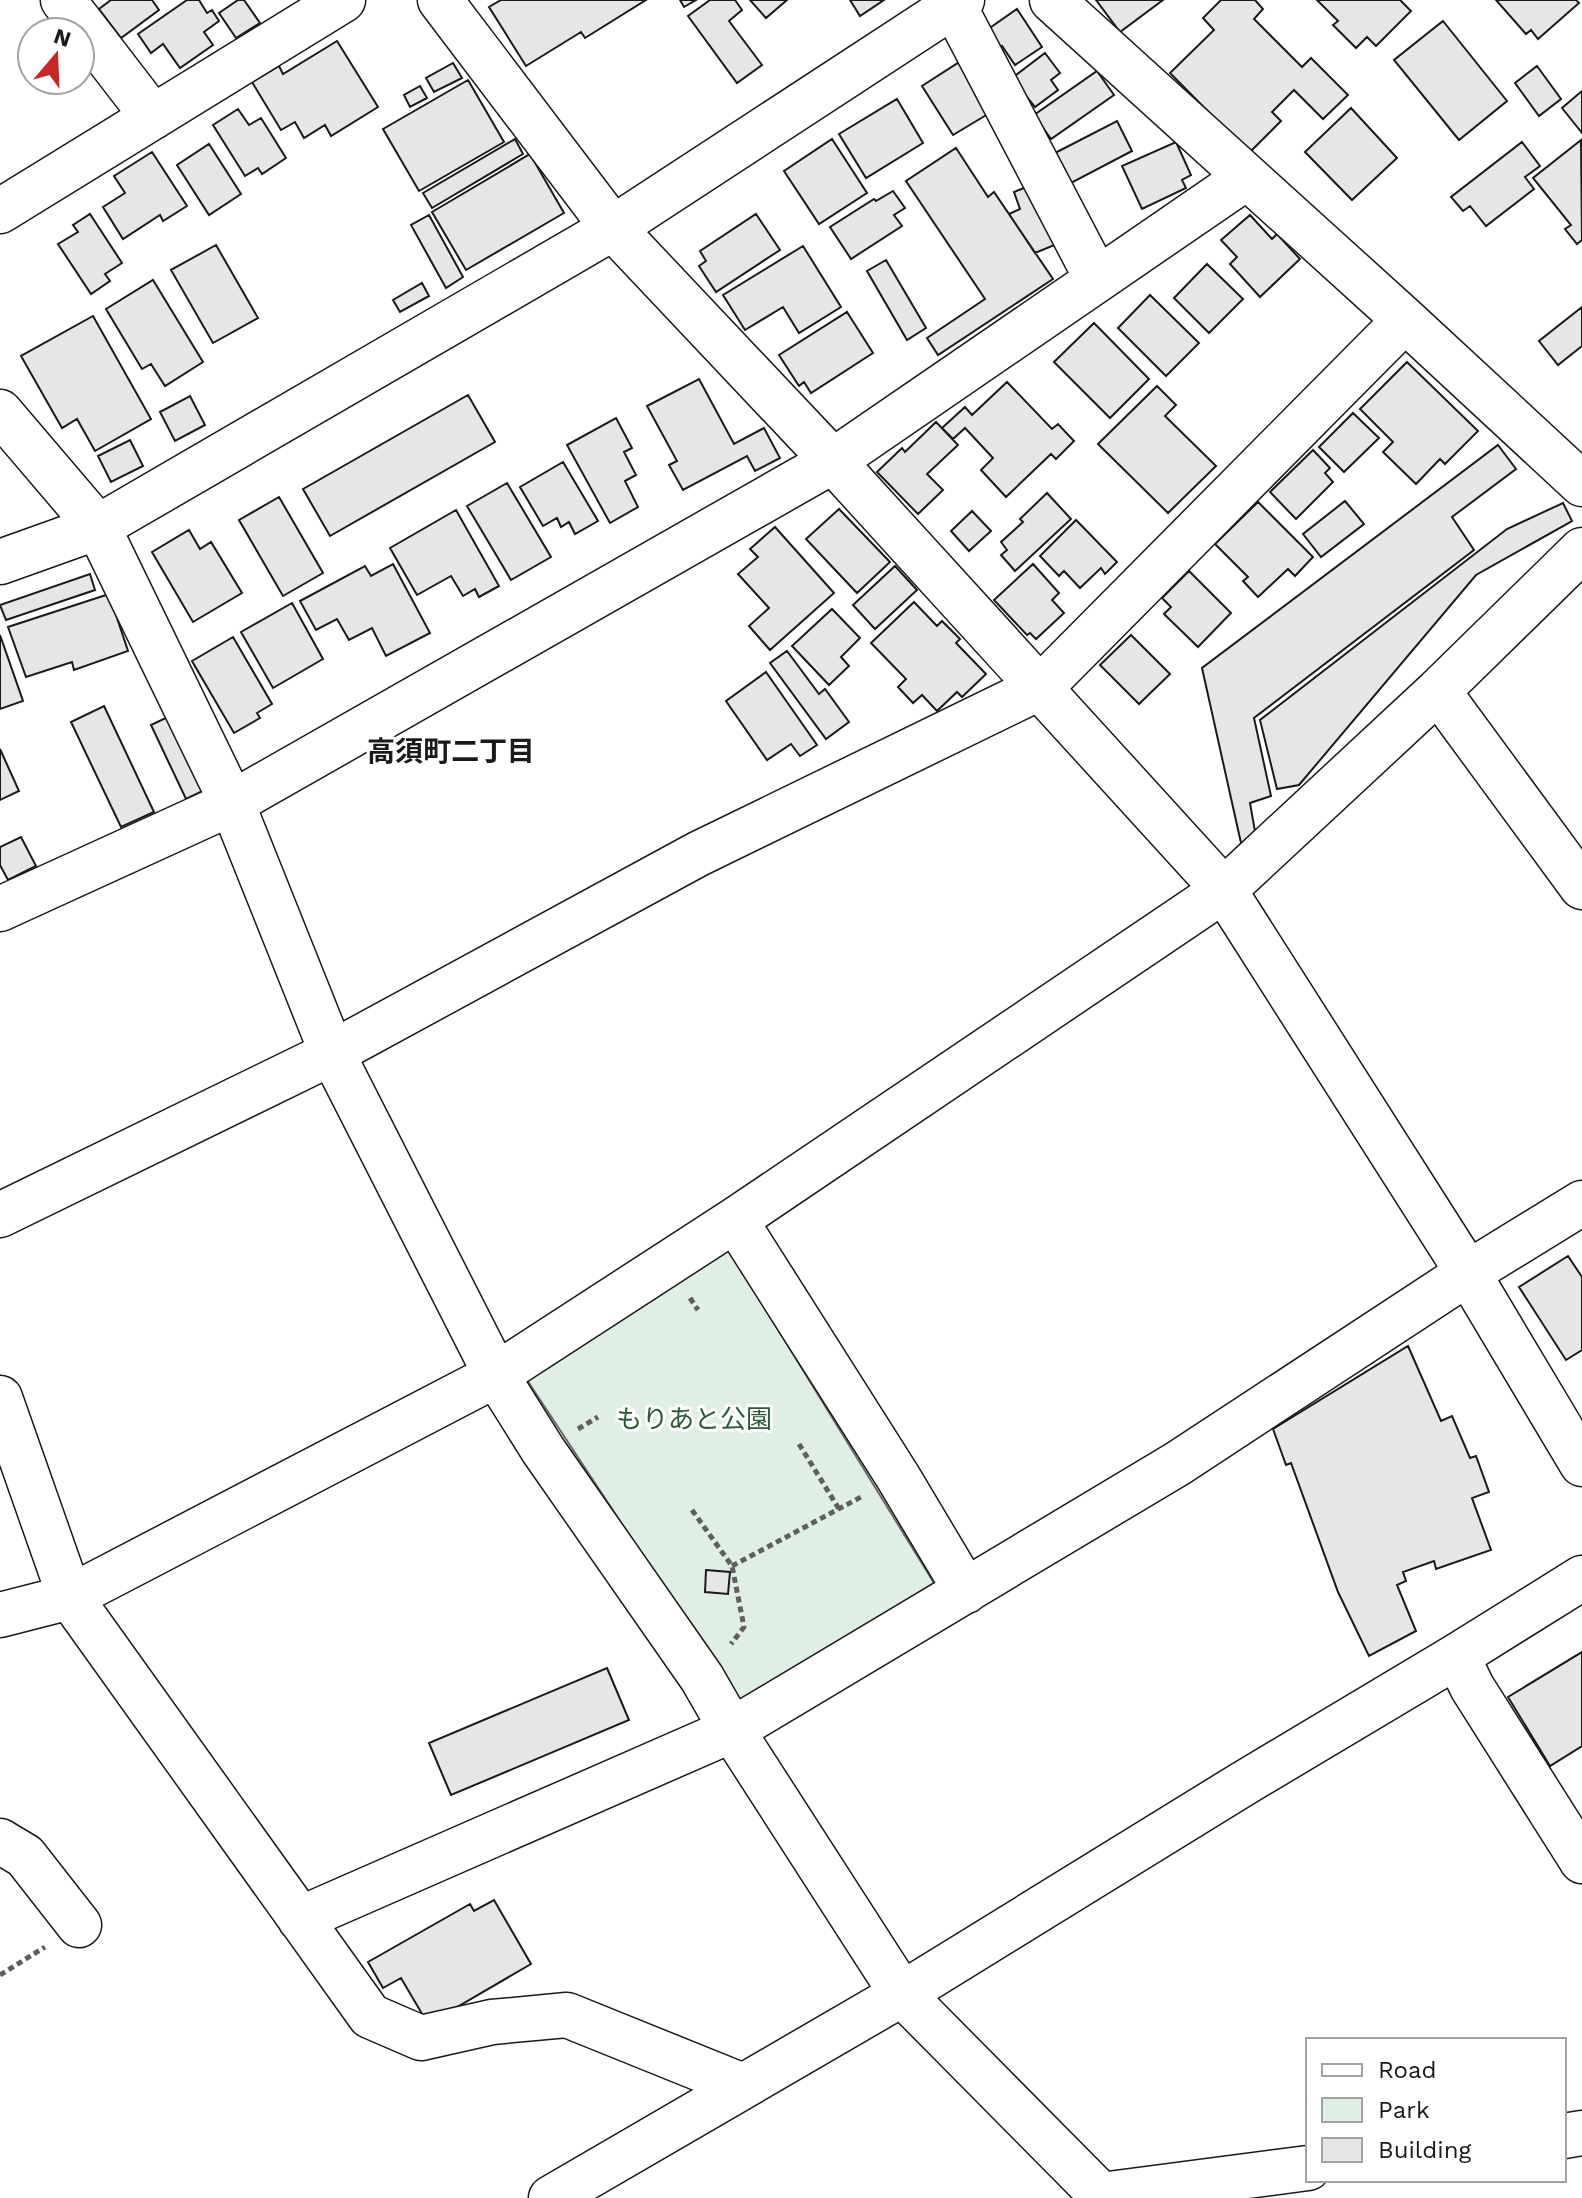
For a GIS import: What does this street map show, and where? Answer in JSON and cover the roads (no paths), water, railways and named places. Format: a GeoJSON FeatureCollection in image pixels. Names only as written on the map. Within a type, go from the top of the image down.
{"type":"FeatureCollection","features":[{"type":"Feature","properties":{"kind":"street"},"geometry":{"type":"LineString","coordinates":[[63,0],[153,117]]}},
{"type":"Feature","properties":{"kind":"street"},"geometry":{"type":"LineString","coordinates":[[0,211],[343,0]]}},
{"type":"Feature","properties":{"kind":"street"},"geometry":{"type":"LineString","coordinates":[[440,0],[613,228],[833,461],[1224,890],[1468,1273],[1582,1464]]}},
{"type":"Feature","properties":{"kind":"street"},"geometry":{"type":"LineString","coordinates":[[1052,0],[1582,484]]}},
{"type":"Feature","properties":{"kind":"street"},"geometry":{"type":"LineString","coordinates":[[0,562],[98,527],[613,228],[958,3],[1097,279]]}},
{"type":"Feature","properties":{"kind":"street"},"geometry":{"type":"LineString","coordinates":[[0,909],[232,803],[833,461],[1247,177]]}},
{"type":"Feature","properties":{"kind":"street"},"geometry":{"type":"LineString","coordinates":[[0,1215],[332,1053],[698,854],[1041,687],[1405,320]]}},
{"type":"Feature","properties":{"kind":"street"},"geometry":{"type":"LineString","coordinates":[[0,412],[98,527],[232,803],[332,1053],[496,1375],[543,1450],[702,1678],[732,1730],[902,1994],[1101,2195],[1306,2168]]}},
{"type":"Feature","properties":{"kind":"street"},"geometry":{"type":"LineString","coordinates":[[0,1615],[70,1597],[496,1375],[735,1220],[1224,890],[1438,691],[1582,550]]}},
{"type":"Feature","properties":{"kind":"street"},"geometry":{"type":"LineString","coordinates":[[1438,691],[1582,887]]}},
{"type":"Feature","properties":{"kind":"street"},"geometry":{"type":"LineString","coordinates":[[300,1919],[732,1730],[1177,1464],[1468,1273],[1582,1203]]}},
{"type":"Feature","properties":{"kind":"street"},"geometry":{"type":"LineString","coordinates":[[735,1220],[898,1477],[966,1591]]}},
{"type":"Feature","properties":{"kind":"street"},"geometry":{"type":"LineString","coordinates":[[0,1398],[70,1597],[370,2016],[421,2038],[492,2022],[567,2015],[743,2086]]}},
{"type":"Feature","properties":{"kind":"street"},"geometry":{"type":"LineString","coordinates":[[551,2198],[902,1994],[1582,1578]]}},
{"type":"Feature","properties":{"kind":"street"},"geometry":{"type":"LineString","coordinates":[[1457,1656],[1472,1687],[1582,1861]]}},
{"type":"Feature","properties":{"kind":"street"},"geometry":{"type":"LineString","coordinates":[[0,1841],[25,1856],[79,1925]]}},
{"type":"Feature","properties":{"kind":"district","name":"高須町二丁目"},"geometry":{"type":"Point","coordinates":[451,751]}},
{"type":"Feature","properties":{"kind":"park label","name":"もりあと公園"},"geometry":{"type":"Point","coordinates":[694,1419]}}]}
